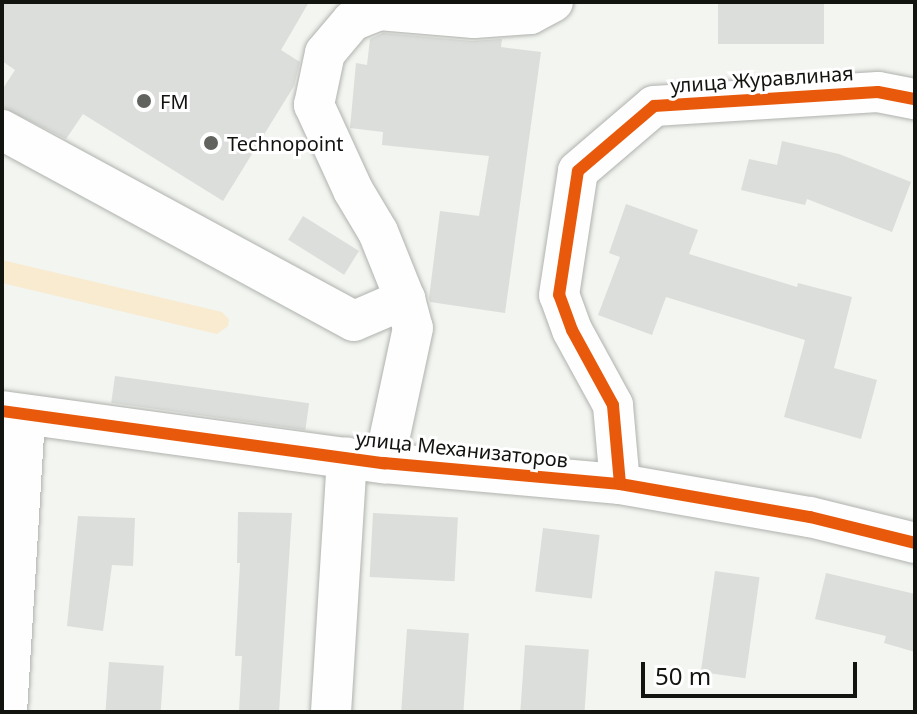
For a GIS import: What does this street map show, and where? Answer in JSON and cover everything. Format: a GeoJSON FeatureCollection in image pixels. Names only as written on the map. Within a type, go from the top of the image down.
{"type":"FeatureCollection","features":[{"type":"Feature","properties":{"kind":"street"},"geometry":{"type":"LineString","coordinates":[[331,712],[366,460],[413,328],[405,299],[378,232],[353,190],[314,105],[325,53],[352,21],[379,10],[474,18],[530,14],[553,2]]}},
{"type":"Feature","properties":{"kind":"street","name":"улица Журавлиная"},"geometry":{"type":"LineString","coordinates":[[620,484],[613,405],[572,330],[559,295],[578,171],[654,106],[878,92],[915,99]]}},
{"type":"Feature","properties":{"kind":"street"},"geometry":{"type":"LineString","coordinates":[[2,130],[354,321],[405,299]]}},
{"type":"Feature","properties":{"kind":"street"},"geometry":{"type":"LineString","coordinates":[[7,712],[14,413]]}},
{"type":"Feature","properties":{"kind":"street","name":"улица Механизаторов"},"geometry":{"type":"LineString","coordinates":[[14,413],[366,460],[620,484],[810,517],[915,543]]}},
{"type":"Feature","properties":{"kind":"shaded area"},"geometry":{"type":"Polygon","coordinates":[[[2,260],[222,312],[229,319],[228,326],[217,334],[2,283],[2,260]]]}},
{"type":"Feature","properties":{"kind":"building","name":"FM"},"geometry":{"type":"Polygon","coordinates":[[[2,2],[309,2],[281,50],[300,62],[294,86],[223,201],[83,114],[66,139],[2,107],[2,90],[15,70],[2,61],[2,2]]]}},
{"type":"Feature","properties":{"kind":"building"},"geometry":{"type":"Polygon","coordinates":[[[718,2],[824,2],[824,44],[718,44],[718,2]]]}},
{"type":"Feature","properties":{"kind":"building"},"geometry":{"type":"Polygon","coordinates":[[[383,33],[472,41],[502,39],[501,47],[541,52],[505,313],[430,302],[429,298],[440,211],[479,216],[489,156],[382,145],[383,132],[350,128],[356,63],[367,65],[370,39],[383,33]]]}},
{"type":"Feature","properties":{"kind":"building"},"geometry":{"type":"Polygon","coordinates":[[[782,141],[839,154],[911,182],[892,232],[807,199],[805,205],[741,190],[749,159],[777,165],[782,141]]]}},
{"type":"Feature","properties":{"kind":"building"},"geometry":{"type":"Polygon","coordinates":[[[626,204],[698,230],[689,254],[797,287],[798,283],[852,297],[834,368],[877,380],[861,439],[784,417],[805,340],[666,297],[652,335],[598,315],[620,257],[609,253],[626,204]]]}},
{"type":"Feature","properties":{"kind":"building"},"geometry":{"type":"Polygon","coordinates":[[[303,216],[359,251],[344,275],[288,240],[303,216]]]}},
{"type":"Feature","properties":{"kind":"building"},"geometry":{"type":"Polygon","coordinates":[[[115,376],[309,403],[305,430],[111,403],[115,376]]]}},
{"type":"Feature","properties":{"kind":"building"},"geometry":{"type":"Polygon","coordinates":[[[238,512],[292,513],[279,712],[239,712],[242,656],[235,656],[240,563],[237,563],[238,512]]]}},
{"type":"Feature","properties":{"kind":"building"},"geometry":{"type":"Polygon","coordinates":[[[373,513],[458,517],[455,581],[370,577],[373,513]]]}},
{"type":"Feature","properties":{"kind":"building"},"geometry":{"type":"Polygon","coordinates":[[[78,516],[135,518],[133,566],[112,565],[103,631],[67,626],[78,516]]]}},
{"type":"Feature","properties":{"kind":"building"},"geometry":{"type":"Polygon","coordinates":[[[543,528],[600,535],[592,598],[535,592],[543,528]]]}},
{"type":"Feature","properties":{"kind":"building"},"geometry":{"type":"Polygon","coordinates":[[[715,571],[760,577],[745,678],[701,672],[715,571]]]}},
{"type":"Feature","properties":{"kind":"building"},"geometry":{"type":"Polygon","coordinates":[[[826,573],[915,594],[915,652],[884,643],[886,636],[815,619],[826,573]]]}},
{"type":"Feature","properties":{"kind":"building"},"geometry":{"type":"Polygon","coordinates":[[[407,629],[469,633],[463,712],[401,712],[407,629]]]}},
{"type":"Feature","properties":{"kind":"building"},"geometry":{"type":"Polygon","coordinates":[[[525,645],[589,649],[584,712],[520,712],[525,645]]]}},
{"type":"Feature","properties":{"kind":"building"},"geometry":{"type":"Polygon","coordinates":[[[109,662],[164,666],[161,712],[106,712],[109,662]]]}},
{"type":"Feature","properties":{"kind":"cycle path"},"geometry":{"type":"LineString","coordinates":[[620,484],[613,405],[572,330],[559,295],[578,171],[654,106],[878,92],[915,99]]}},
{"type":"Feature","properties":{"kind":"cycle path"},"geometry":{"type":"LineString","coordinates":[[2,411],[384,463],[620,484],[810,517],[915,543]]}},
{"type":"Feature","properties":{"kind":"place","name":"FM"},"geometry":{"type":"Point","coordinates":[144,101]}},
{"type":"Feature","properties":{"kind":"place","name":"Technopoint"},"geometry":{"type":"Point","coordinates":[211,143]}}]}
